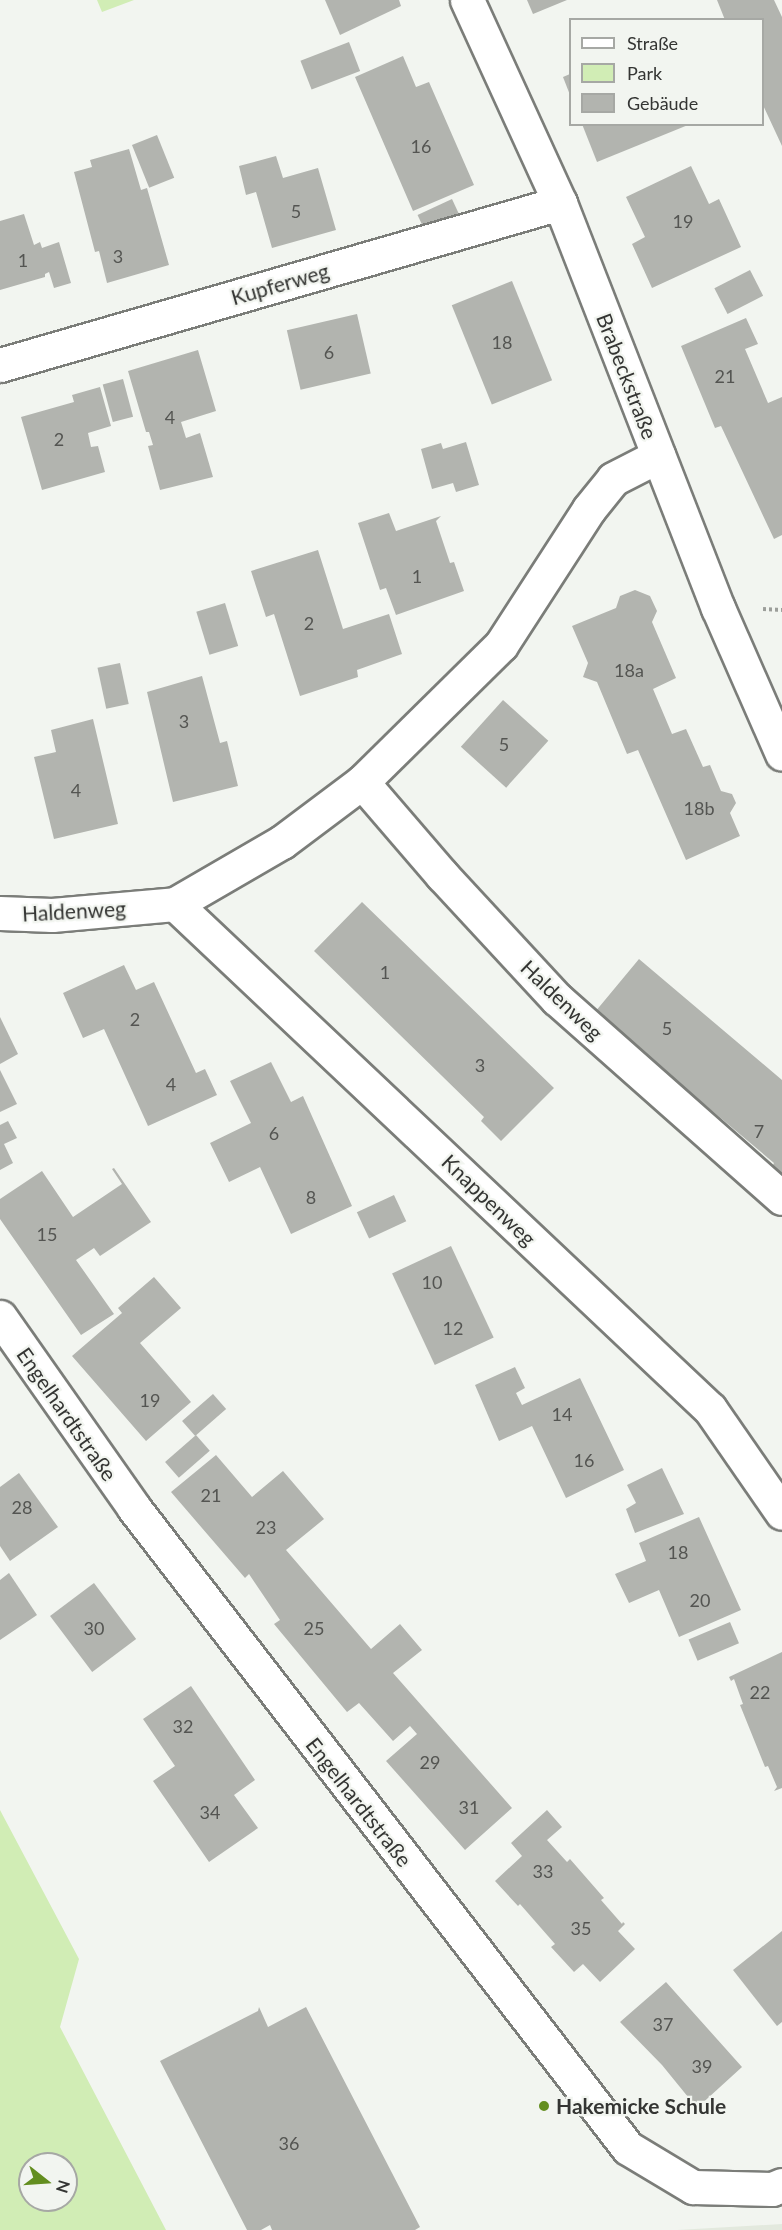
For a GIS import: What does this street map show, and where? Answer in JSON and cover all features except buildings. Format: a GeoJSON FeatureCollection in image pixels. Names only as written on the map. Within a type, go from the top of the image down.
{"type":"FeatureCollection","features":[{"type":"Feature","properties":{"kind":"street","name":"Brabeckstraße"},"geometry":{"type":"LineString","coordinates":[[467,0],[560,203],[718,608],[782,754]]}},
{"type":"Feature","properties":{"kind":"street","name":"Kupferweg"},"geometry":{"type":"LineString","coordinates":[[0,365],[560,203]]}},
{"type":"Feature","properties":{"kind":"street","name":"Haldenweg"},"geometry":{"type":"LineString","coordinates":[[0,913],[52,915],[175,904],[282,842],[363,782],[501,645],[589,509],[613,479],[658,456]]}},
{"type":"Feature","properties":{"kind":"street","name":"Haldenweg"},"geometry":{"type":"LineString","coordinates":[[363,782],[442,875],[557,999],[782,1198]]}},
{"type":"Feature","properties":{"kind":"street","name":"Knappenweg"},"geometry":{"type":"LineString","coordinates":[[175,904],[710,1409],[782,1513]]}},
{"type":"Feature","properties":{"kind":"street","name":"Engelhardtstraße"},"geometry":{"type":"LineString","coordinates":[[0,1317],[134,1508],[628,2148],[693,2187],[772,2190],[782,2185]]}},
{"type":"Feature","properties":{"kind":"shaded area"},"geometry":{"type":"Polygon","coordinates":[[[782,2224],[782,2230],[677,2230],[782,2224]]]}},
{"type":"Feature","properties":{"kind":"green space"},"geometry":{"type":"Polygon","coordinates":[[[97,0],[134,0],[102,12],[97,0]]]}},
{"type":"Feature","properties":{"kind":"green space"},"geometry":{"type":"Polygon","coordinates":[[[0,1810],[79,1959],[60,2027],[166,2230],[0,2230],[0,1810]]]}},
{"type":"Feature","properties":{"kind":"place","name":"Hakemicke Schule"},"geometry":{"type":"Point","coordinates":[544,2106]}}]}
